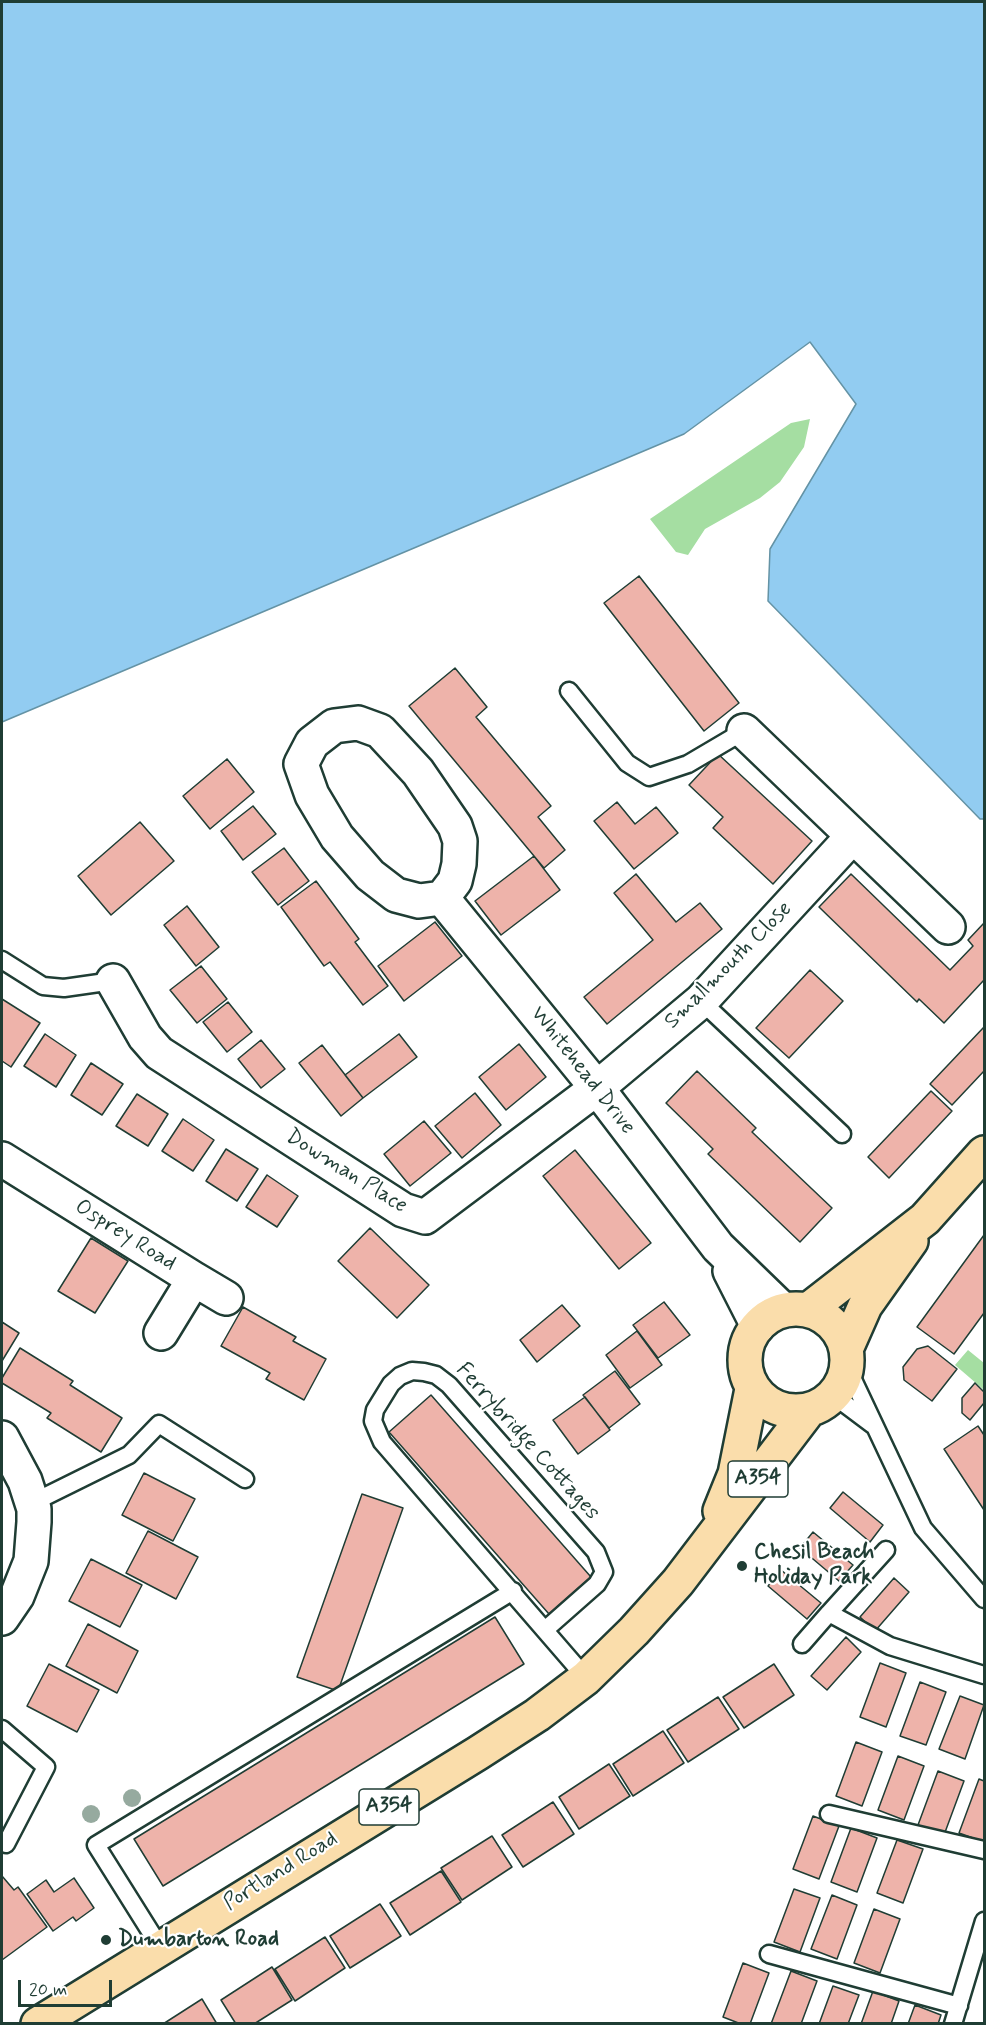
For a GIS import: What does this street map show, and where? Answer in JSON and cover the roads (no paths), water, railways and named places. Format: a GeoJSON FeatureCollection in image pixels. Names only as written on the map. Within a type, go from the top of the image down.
{"type":"FeatureCollection","features":[{"type":"Feature","properties":{"kind":"highway","name":"A354"},"geometry":{"type":"LineString","coordinates":[[834,1380],[865,1306],[899,1261],[925,1219],[984,1153]]}},
{"type":"Feature","properties":{"kind":"highway","name":"A354"},"geometry":{"type":"LineString","coordinates":[[752,1389],[745,1363],[746,1350],[783,1316],[925,1219]]}},
{"type":"Feature","properties":{"kind":"highway"},"geometry":{"type":"LineString","coordinates":[[752,1389],[776,1407],[792,1411],[834,1380],[832,1324],[783,1316]]}},
{"type":"Feature","properties":{"kind":"highway","name":"Portland Road"},"geometry":{"type":"LineString","coordinates":[[38,2024],[159,1947],[478,1753],[537,1715],[586,1678],[634,1631],[678,1582],[834,1380]]}},
{"type":"Feature","properties":{"kind":"highway","name":"Portland Road"},"geometry":{"type":"LineString","coordinates":[[704,1547],[735,1474],[752,1389]]}},
{"type":"Feature","properties":{"kind":"street"},"geometry":{"type":"LineString","coordinates":[[358,723],[380,731],[418,772],[454,826],[460,841],[459,864],[455,881],[442,898],[419,901],[396,895],[370,875],[337,837],[312,795],[301,764],[312,742],[334,726],[358,723]]}},
{"type":"Feature","properties":{"kind":"street"},"geometry":{"type":"LineString","coordinates":[[744,731],[948,927]]}},
{"type":"Feature","properties":{"kind":"street","name":"Smallmouth Close"},"geometry":{"type":"LineString","coordinates":[[597,1088],[701,1001],[853,836]]}},
{"type":"Feature","properties":{"kind":"street","name":"Whitehead Drive"},"geometry":{"type":"LineString","coordinates":[[442,898],[597,1088],[718,1247],[783,1316]]}},
{"type":"Feature","properties":{"kind":"street","name":"Dowman Place"},"geometry":{"type":"LineString","coordinates":[[113,981],[145,1038],[159,1053],[403,1210],[425,1217],[597,1088]]}},
{"type":"Feature","properties":{"kind":"street","name":"Osprey Road"},"geometry":{"type":"LineString","coordinates":[[2,1159],[194,1279],[161,1333]]}},
{"type":"Feature","properties":{"kind":"street"},"geometry":{"type":"LineString","coordinates":[[194,1279],[226,1298]]}},
{"type":"Feature","properties":{"kind":"street"},"geometry":{"type":"LineString","coordinates":[[2,1438],[25,1481],[32,1503],[33,1544],[31,1561],[17,1596],[2,1618]]}},
{"type":"Feature","properties":{"kind":"lane"},"geometry":{"type":"LineString","coordinates":[[569,691],[627,763],[649,777],[688,764],[744,731]]}},
{"type":"Feature","properties":{"kind":"lane"},"geometry":{"type":"LineString","coordinates":[[2,960],[43,986],[64,988],[113,981]]}},
{"type":"Feature","properties":{"kind":"lane"},"geometry":{"type":"LineString","coordinates":[[701,1001],[842,1134]]}},
{"type":"Feature","properties":{"kind":"lane","name":"Ferrybridge Cottages"},"geometry":{"type":"LineString","coordinates":[[546,1629],[597,1584],[604,1572],[601,1561],[449,1385],[436,1375],[412,1371],[391,1384],[375,1410],[373,1421],[382,1442],[513,1590],[586,1678]]}},
{"type":"Feature","properties":{"kind":"lane"},"geometry":{"type":"LineString","coordinates":[[834,1380],[873,1426],[923,1528],[984,1599]]}},
{"type":"Feature","properties":{"kind":"lane"},"geometry":{"type":"LineString","coordinates":[[834,1380],[873,1426]]}},
{"type":"Feature","properties":{"kind":"lane"},"geometry":{"type":"LineString","coordinates":[[32,1503],[129,1455],[159,1424],[245,1479]]}},
{"type":"Feature","properties":{"kind":"lane"},"geometry":{"type":"LineString","coordinates":[[802,1644],[886,1550]]}},
{"type":"Feature","properties":{"kind":"lane"},"geometry":{"type":"LineString","coordinates":[[159,1947],[96,1845],[513,1590]]}},
{"type":"Feature","properties":{"kind":"lane"},"geometry":{"type":"LineString","coordinates":[[829,1613],[890,1646],[984,1675]]}},
{"type":"Feature","properties":{"kind":"lane"},"geometry":{"type":"LineString","coordinates":[[2,1729],[46,1767],[6,1844]]}},
{"type":"Feature","properties":{"kind":"lane"},"geometry":{"type":"LineString","coordinates":[[829,1814],[984,1850]]}},
{"type":"Feature","properties":{"kind":"lane"},"geometry":{"type":"LineString","coordinates":[[953,2024],[984,1921]]}},
{"type":"Feature","properties":{"kind":"lane"},"geometry":{"type":"LineString","coordinates":[[769,1954],[959,2006]]}},
{"type":"Feature","properties":{"kind":"water"},"geometry":{"type":"Polygon","coordinates":[[[2,2],[984,2],[984,819],[980,819],[768,601],[770,549],[856,404],[810,342],[684,434],[2,722],[2,2]]]}},
{"type":"Feature","properties":{"kind":"place","name":"Chesil Beach Holiday Park"},"geometry":{"type":"Point","coordinates":[742,1566]}},
{"type":"Feature","properties":{"kind":"place","name":"Dumbarton Road"},"geometry":{"type":"Point","coordinates":[106,1940]}}]}
